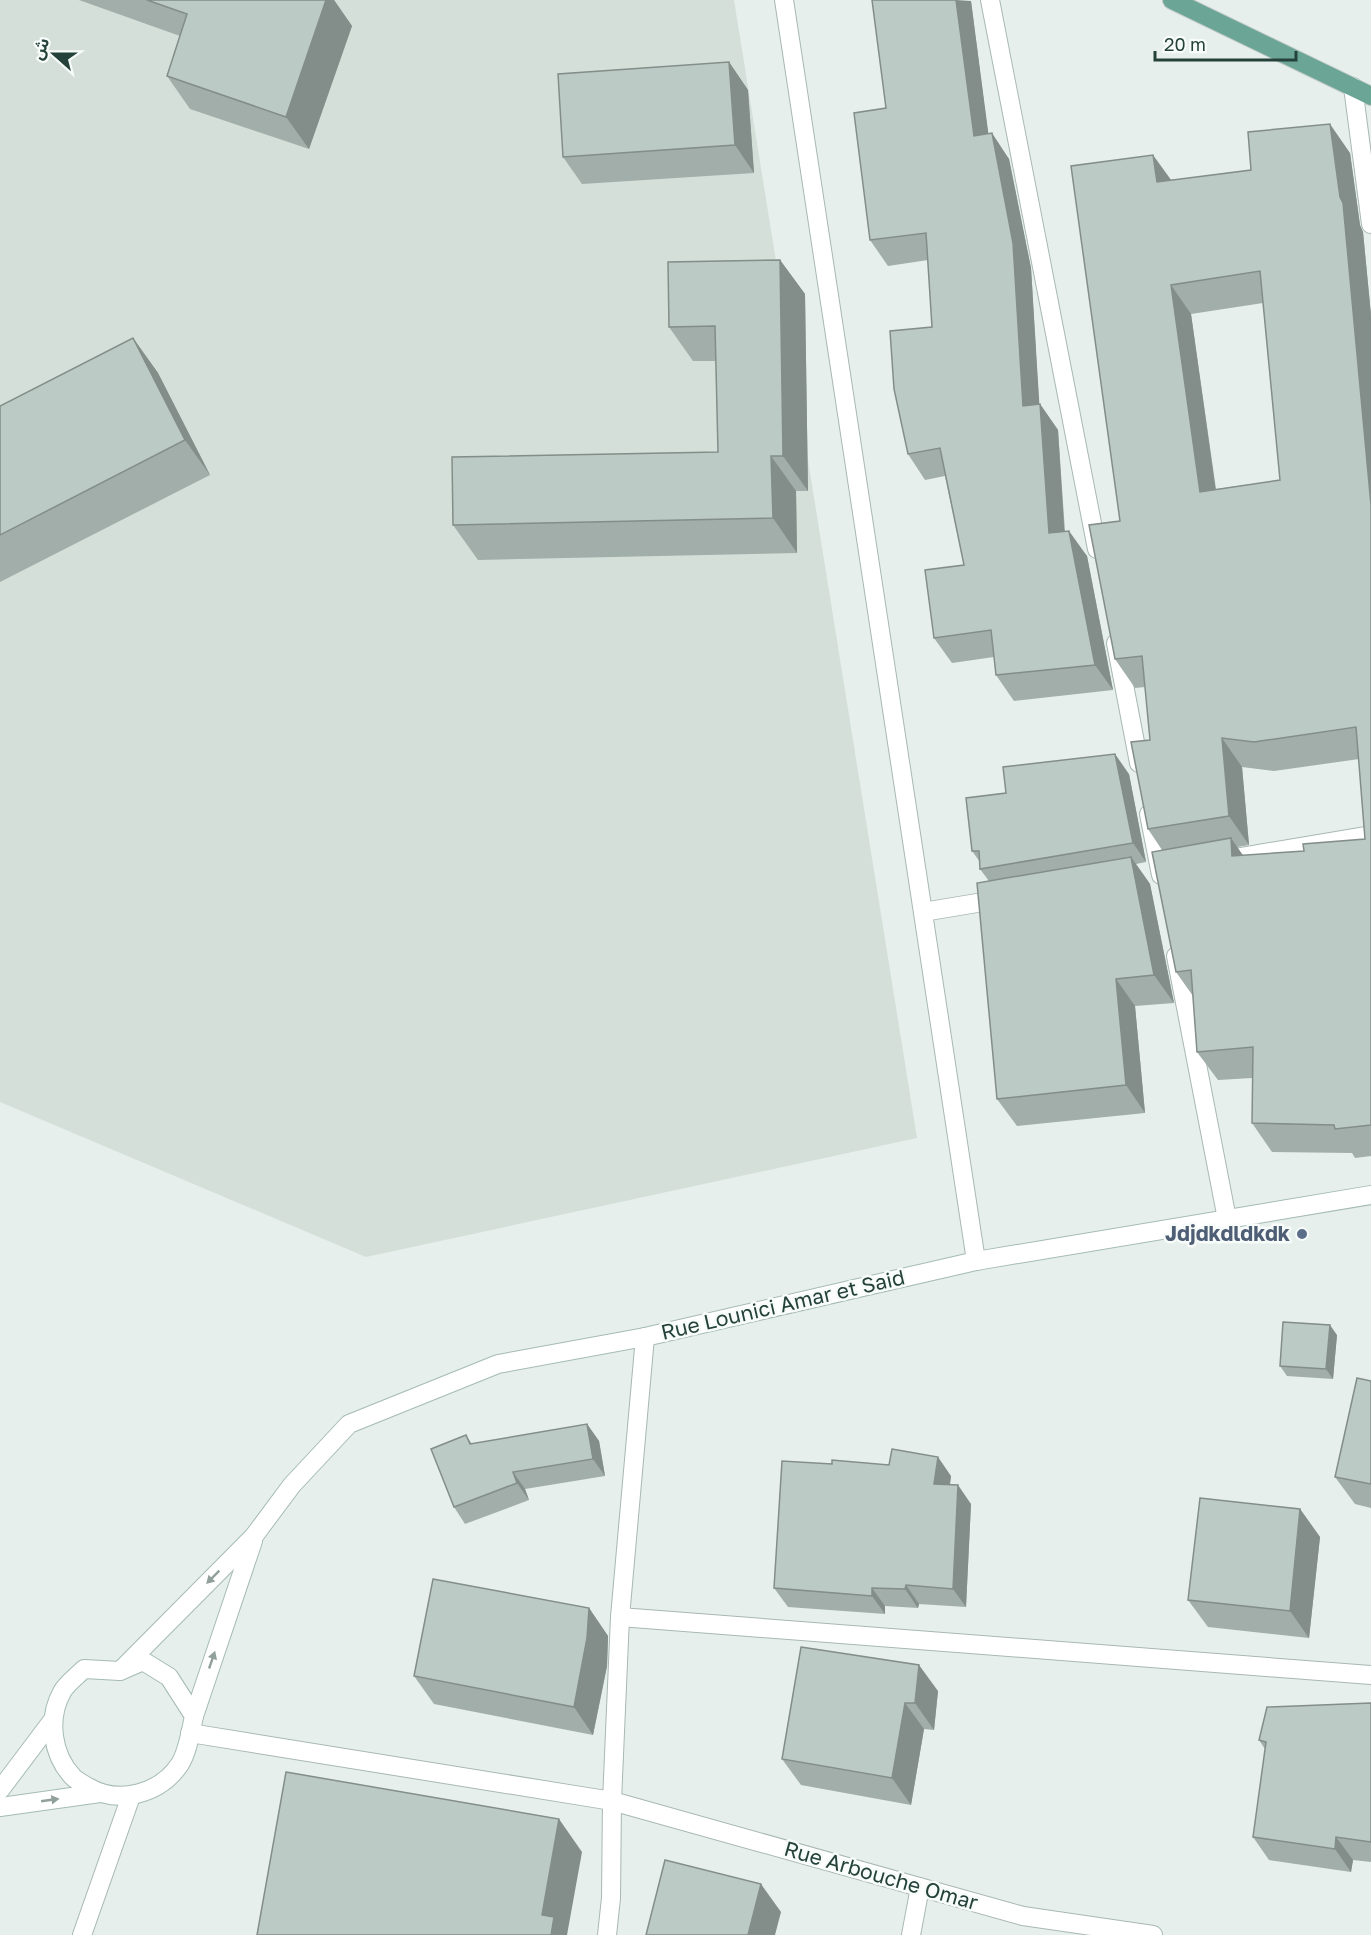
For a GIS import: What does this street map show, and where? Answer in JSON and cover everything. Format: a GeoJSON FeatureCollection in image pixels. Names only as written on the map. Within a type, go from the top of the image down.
{"type":"FeatureCollection","features":[{"type":"Feature","properties":{"kind":"main road"},"geometry":{"type":"LineString","coordinates":[[1172,0],[1371,96]]}},
{"type":"Feature","properties":{"kind":"street"},"geometry":{"type":"LineString","coordinates":[[784,0],[976,1261]]}},
{"type":"Feature","properties":{"kind":"street"},"geometry":{"type":"LineString","coordinates":[[990,0],[1100,565]]}},
{"type":"Feature","properties":{"kind":"street"},"geometry":{"type":"LineString","coordinates":[[1353,87],[1371,224]]}},
{"type":"Feature","properties":{"kind":"street"},"geometry":{"type":"LineString","coordinates":[[1112,624],[1142,777]]}},
{"type":"Feature","properties":{"kind":"street"},"geometry":{"type":"LineString","coordinates":[[1146,800],[1166,870],[1165,894]]}},
{"type":"Feature","properties":{"kind":"street"},"geometry":{"type":"LineString","coordinates":[[1207,863],[1371,834]]}},
{"type":"Feature","properties":{"kind":"street"},"geometry":{"type":"LineString","coordinates":[[1138,875],[1166,870]]}},
{"type":"Feature","properties":{"kind":"street"},"geometry":{"type":"LineString","coordinates":[[923,912],[1013,896]]}},
{"type":"Feature","properties":{"kind":"street"},"geometry":{"type":"LineString","coordinates":[[1173,940],[1227,1219]]}},
{"type":"Feature","properties":{"kind":"street","name":"Rue Lounici Amar et Said"},"geometry":{"type":"LineString","coordinates":[[120,1671],[255,1536],[292,1485],[349,1424],[498,1364],[645,1337],[976,1261],[1371,1195]]}},
{"type":"Feature","properties":{"kind":"street"},"geometry":{"type":"LineString","coordinates":[[607,1935],[611,1898],[612,1801],[620,1617],[645,1337]]}},
{"type":"Feature","properties":{"kind":"street","name":"Rue Lounici Amar et Said"},"geometry":{"type":"LineString","coordinates":[[192,1724],[255,1536]]}},
{"type":"Feature","properties":{"kind":"street"},"geometry":{"type":"LineString","coordinates":[[620,1617],[1371,1675]]}},
{"type":"Feature","properties":{"kind":"street"},"geometry":{"type":"LineString","coordinates":[[0,1790],[52,1721],[62,1692],[84,1669],[120,1671],[143,1661],[169,1677],[192,1724],[181,1763],[160,1785],[131,1796],[100,1793],[0,1808]]}},
{"type":"Feature","properties":{"kind":"street"},"geometry":{"type":"LineString","coordinates":[[52,1721],[56,1752],[73,1778],[100,1793]]}},
{"type":"Feature","properties":{"kind":"street","name":"Rue Arbouche Omar"},"geometry":{"type":"LineString","coordinates":[[192,1724],[612,1801],[1023,1916],[1153,1935]]}},
{"type":"Feature","properties":{"kind":"street"},"geometry":{"type":"LineString","coordinates":[[82,1935],[131,1796]]}},
{"type":"Feature","properties":{"kind":"street"},"geometry":{"type":"LineString","coordinates":[[911,1935],[920,1887]]}},
{"type":"Feature","properties":{"kind":"shaded area"},"geometry":{"type":"Polygon","coordinates":[[[0,0],[734,0],[917,1138],[366,1257],[0,1102],[0,0]]]}},
{"type":"Feature","properties":{"kind":"building"},"geometry":{"type":"Polygon","coordinates":[[[147,0],[326,0],[286,117],[167,76],[187,14],[147,0]]]}},
{"type":"Feature","properties":{"kind":"building"},"geometry":{"type":"Polygon","coordinates":[[[872,0],[956,0],[974,136],[992,133],[1013,243],[1023,406],[1040,404],[1049,533],[1069,531],[1095,665],[996,675],[991,630],[934,638],[925,570],[964,565],[940,448],[908,454],[894,389],[890,331],[932,327],[926,233],[870,240],[854,113],[886,108],[872,0]]]}},
{"type":"Feature","properties":{"kind":"building"},"geometry":{"type":"Polygon","coordinates":[[[729,62],[735,145],[563,157],[558,74],[729,62]]]}},
{"type":"Feature","properties":{"kind":"building"},"geometry":{"type":"Polygon","coordinates":[[[1330,124],[1340,197],[1343,203],[1371,505],[1371,1125],[1335,1129],[1334,1125],[1252,1123],[1253,1047],[1197,1052],[1191,970],[1176,972],[1152,852],[1231,838],[1232,856],[1304,851],[1303,844],[1365,839],[1356,727],[1254,742],[1222,738],[1229,816],[1148,829],[1131,742],[1150,740],[1142,656],[1115,659],[1089,525],[1120,521],[1071,166],[1153,155],[1157,182],[1251,170],[1248,132],[1330,124]],[[1260,271],[1171,285],[1200,492],[1280,480],[1260,271]]]}},
{"type":"Feature","properties":{"kind":"building"},"geometry":{"type":"Polygon","coordinates":[[[780,260],[783,456],[771,456],[773,518],[453,525],[452,457],[718,452],[715,326],[669,327],[668,262],[780,260]]]}},
{"type":"Feature","properties":{"kind":"building"},"geometry":{"type":"Polygon","coordinates":[[[133,338],[185,440],[0,535],[0,406],[133,338]]]}},
{"type":"Feature","properties":{"kind":"building"},"geometry":{"type":"Polygon","coordinates":[[[1115,754],[1133,843],[980,869],[979,851],[972,851],[966,798],[1006,793],[1003,767],[1115,754]]]}},
{"type":"Feature","properties":{"kind":"building"},"geometry":{"type":"Polygon","coordinates":[[[1131,857],[1154,975],[1116,979],[1126,1085],[997,1099],[977,883],[1131,857]]]}},
{"type":"Feature","properties":{"kind":"building"},"geometry":{"type":"Polygon","coordinates":[[[1283,1322],[1330,1325],[1326,1369],[1280,1366],[1283,1322]]]}},
{"type":"Feature","properties":{"kind":"building"},"geometry":{"type":"Polygon","coordinates":[[[1357,1378],[1371,1381],[1371,1484],[1335,1477],[1357,1378]]]}},
{"type":"Feature","properties":{"kind":"building"},"geometry":{"type":"Polygon","coordinates":[[[587,1424],[593,1459],[513,1472],[517,1483],[454,1507],[431,1449],[466,1435],[470,1444],[587,1424]]]}},
{"type":"Feature","properties":{"kind":"building"},"geometry":{"type":"Polygon","coordinates":[[[892,1449],[938,1457],[934,1484],[958,1485],[953,1589],[906,1585],[905,1589],[872,1588],[872,1596],[774,1588],[782,1461],[832,1464],[832,1460],[889,1465],[892,1449]]]}},
{"type":"Feature","properties":{"kind":"building"},"geometry":{"type":"Polygon","coordinates":[[[1200,1498],[1300,1509],[1290,1611],[1188,1600],[1200,1498]]]}},
{"type":"Feature","properties":{"kind":"building"},"geometry":{"type":"Polygon","coordinates":[[[433,1579],[589,1608],[587,1638],[574,1707],[414,1676],[433,1579]]]}},
{"type":"Feature","properties":{"kind":"building"},"geometry":{"type":"Polygon","coordinates":[[[801,1647],[919,1665],[915,1703],[905,1703],[892,1778],[782,1759],[801,1647]]]}},
{"type":"Feature","properties":{"kind":"building"},"geometry":{"type":"Polygon","coordinates":[[[1371,1703],[1371,1842],[1336,1837],[1335,1849],[1253,1837],[1266,1742],[1259,1740],[1267,1707],[1371,1703]]]}},
{"type":"Feature","properties":{"kind":"building"},"geometry":{"type":"Polygon","coordinates":[[[286,1772],[559,1819],[542,1915],[554,1917],[551,1935],[257,1935],[286,1772]]]}},
{"type":"Feature","properties":{"kind":"building"},"geometry":{"type":"Polygon","coordinates":[[[665,1860],[761,1884],[748,1935],[646,1935],[665,1860]]]}},
{"type":"Feature","properties":{"kind":"place","name":"Jdjdkdldkdk"},"geometry":{"type":"Point","coordinates":[1302,1234]}}]}
